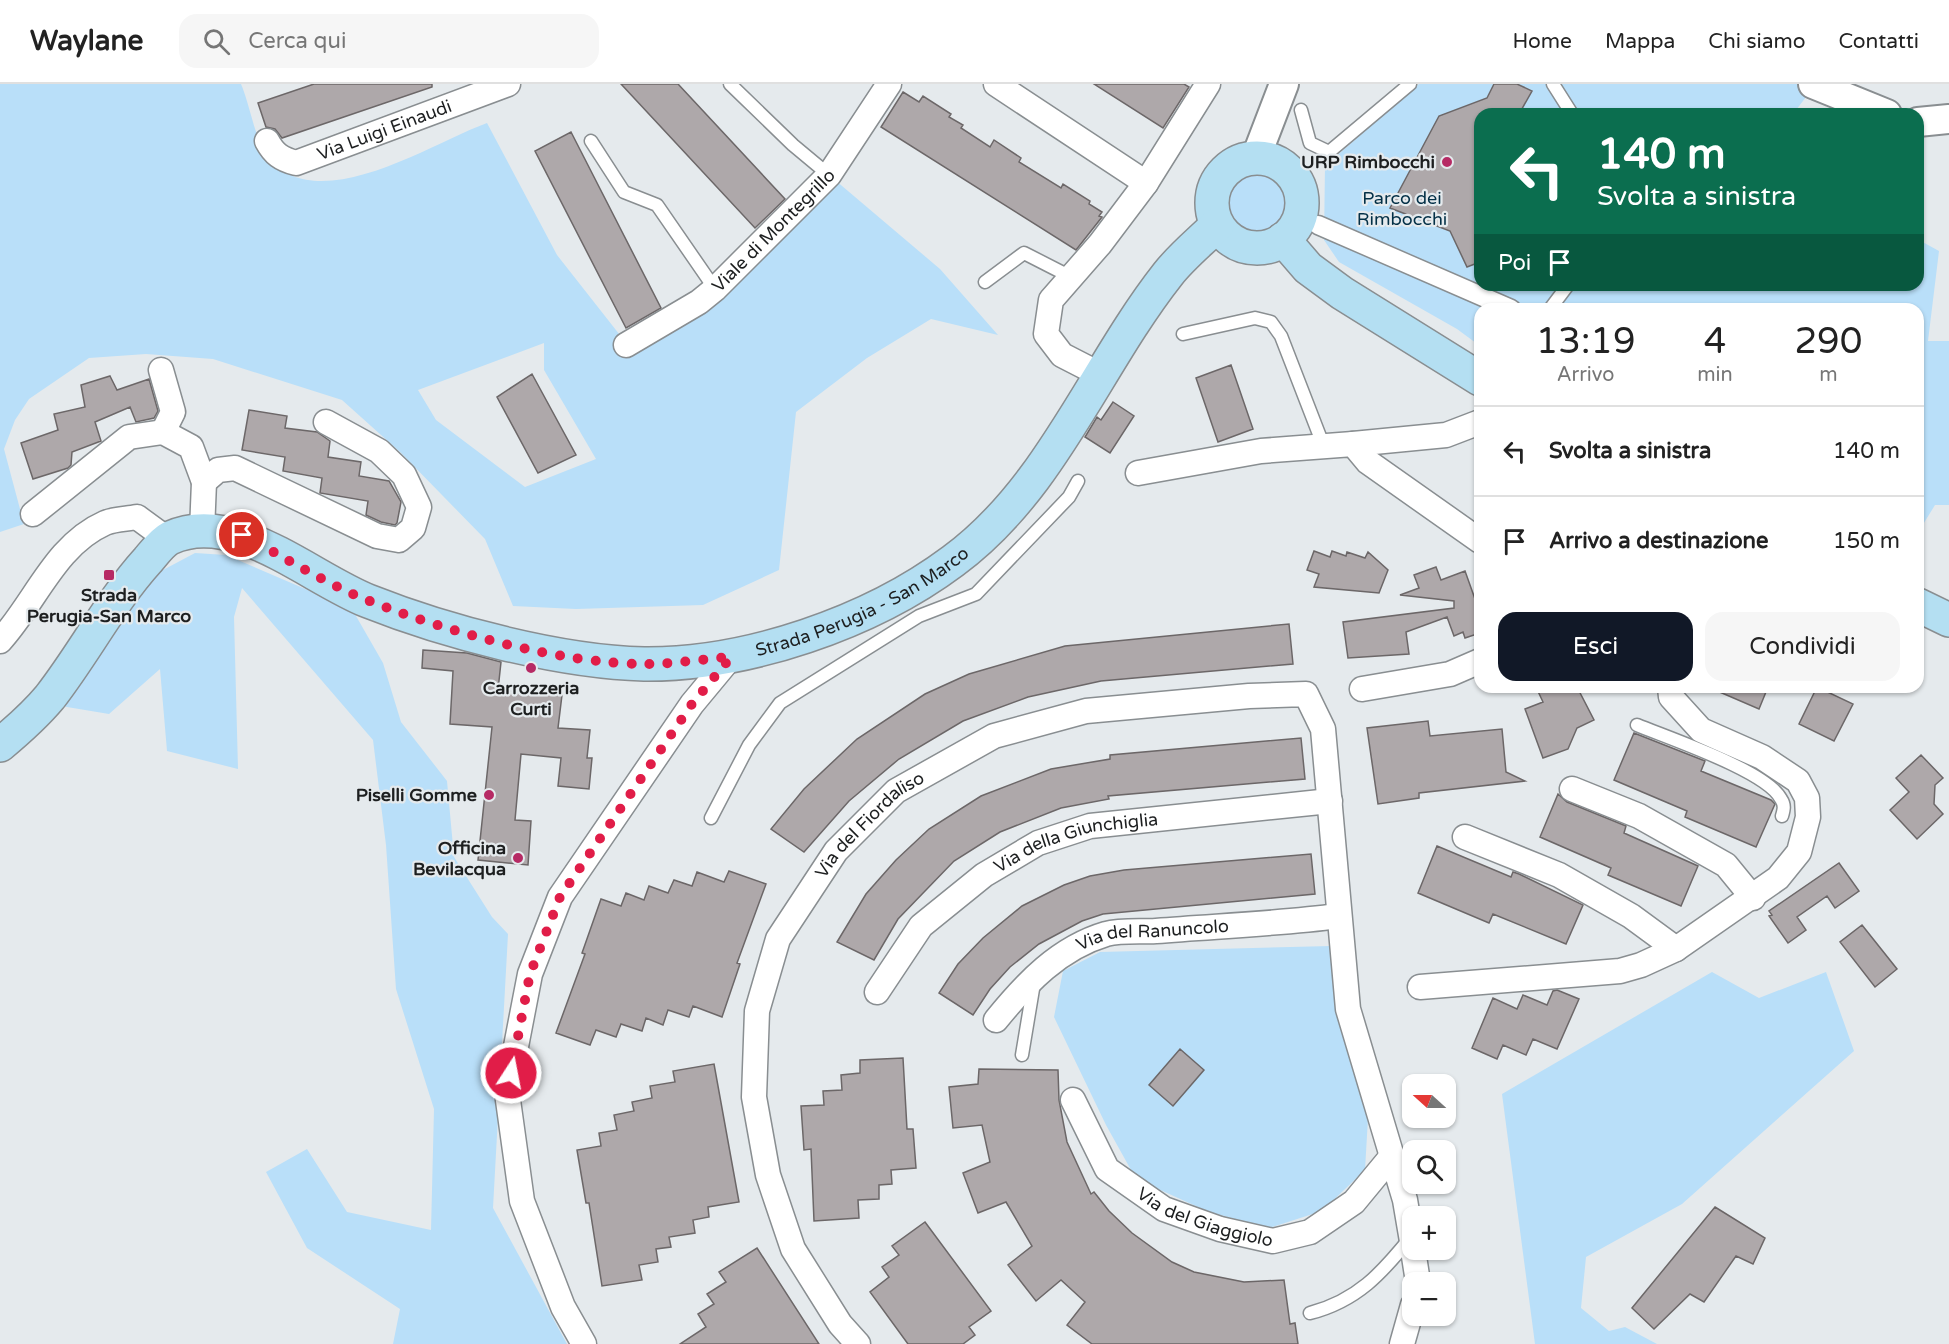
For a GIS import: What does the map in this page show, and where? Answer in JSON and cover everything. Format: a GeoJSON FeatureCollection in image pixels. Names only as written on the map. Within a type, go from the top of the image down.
{"type":"FeatureCollection","features":[{"type":"Feature","properties":{"kind":"main road"},"geometry":{"type":"LineString","coordinates":[[1256,157],[1270,159],[1283,165],[1293,175],[1302,202],[1300,216],[1283,239],[1269,246],[1254,248],[1239,244],[1227,237],[1217,225],[1212,210],[1212,194],[1218,180],[1228,168],[1241,160],[1256,157]]}},
{"type":"Feature","properties":{"kind":"main road","name":"Strada Perugia - San Marco"},"geometry":{"type":"LineString","coordinates":[[167,538],[202,531],[242,535],[365,599],[428,622],[580,659],[646,664],[731,657],[820,630],[871,609],[952,562],[1016,504],[1169,273],[1217,225]]}},
{"type":"Feature","properties":{"kind":"main road"},"geometry":{"type":"LineString","coordinates":[[1283,239],[1308,268],[1342,293],[1474,375]]}},
{"type":"Feature","properties":{"kind":"main road"},"geometry":{"type":"LineString","coordinates":[[0,744],[26,723],[50,696],[126,584],[167,538]]}},
{"type":"Feature","properties":{"kind":"main road"},"geometry":{"type":"LineString","coordinates":[[1924,608],[1949,620]]}},
{"type":"Feature","properties":{"kind":"street","name":"Via Luigi Einaudi"},"geometry":{"type":"LineString","coordinates":[[267,141],[274,153],[284,160],[296,163],[508,84]]}},
{"type":"Feature","properties":{"kind":"street","name":"Viale di Montegrillo"},"geometry":{"type":"LineString","coordinates":[[626,345],[702,300],[715,289],[829,175],[889,84]]}},
{"type":"Feature","properties":{"kind":"street"},"geometry":{"type":"LineString","coordinates":[[996,84],[1146,183]]}},
{"type":"Feature","properties":{"kind":"street"},"geometry":{"type":"LineString","coordinates":[[1101,375],[1062,355],[1046,334],[1051,300],[1100,244],[1146,183],[1208,84]]}},
{"type":"Feature","properties":{"kind":"street"},"geometry":{"type":"LineString","coordinates":[[1256,157],[1284,84]]}},
{"type":"Feature","properties":{"kind":"street"},"geometry":{"type":"LineString","coordinates":[[1813,84],[1872,108]]}},
{"type":"Feature","properties":{"kind":"street"},"geometry":{"type":"LineString","coordinates":[[1924,121],[1949,119]]}},
{"type":"Feature","properties":{"kind":"street"},"geometry":{"type":"LineString","coordinates":[[1317,225],[1497,303]]}},
{"type":"Feature","properties":{"kind":"street"},"geometry":{"type":"LineString","coordinates":[[161,370],[173,412],[163,432]]}},
{"type":"Feature","properties":{"kind":"street"},"geometry":{"type":"LineString","coordinates":[[204,482],[218,470],[235,468],[377,536],[399,540],[413,528],[419,507],[404,475],[379,451],[326,422]]}},
{"type":"Feature","properties":{"kind":"street"},"geometry":{"type":"LineString","coordinates":[[1138,473],[1261,451],[1446,435],[1474,424]]}},
{"type":"Feature","properties":{"kind":"street"},"geometry":{"type":"LineString","coordinates":[[33,514],[74,478],[129,437],[163,432],[191,447],[204,482],[202,531]]}},
{"type":"Feature","properties":{"kind":"street"},"geometry":{"type":"LineString","coordinates":[[1353,444],[1368,462],[1474,536]]}},
{"type":"Feature","properties":{"kind":"street"},"geometry":{"type":"LineString","coordinates":[[0,641],[56,563],[77,542],[105,523],[137,517],[167,538]]}},
{"type":"Feature","properties":{"kind":"street"},"geometry":{"type":"LineString","coordinates":[[584,1344],[563,1307],[522,1201],[507,1093],[530,974],[560,897],[692,704],[731,657]]}},
{"type":"Feature","properties":{"kind":"street"},"geometry":{"type":"LineString","coordinates":[[1362,689],[1450,674],[1474,664]]}},
{"type":"Feature","properties":{"kind":"street"},"geometry":{"type":"LineString","coordinates":[[1420,987],[1620,971],[1641,965],[1676,949],[1753,898],[1778,878],[1799,852],[1808,817],[1807,798],[1798,781],[1757,765],[1701,730],[1671,697],[1671,693]]}},
{"type":"Feature","properties":{"kind":"street","name":"Via del Fiordaliso"},"geometry":{"type":"LineString","coordinates":[[858,1344],[840,1324],[793,1249],[768,1175],[754,1097],[757,1011],[778,939],[836,851],[896,791],[994,736],[1101,710],[1249,696],[1306,694],[1323,729],[1330,801]]}},
{"type":"Feature","properties":{"kind":"street"},"geometry":{"type":"LineString","coordinates":[[1572,789],[1639,816],[1726,865],[1753,898]]}},
{"type":"Feature","properties":{"kind":"street"},"geometry":{"type":"LineString","coordinates":[[1330,801],[1338,916],[1348,1009],[1407,1206]]}},
{"type":"Feature","properties":{"kind":"street","name":"Via della Giunchiglia"},"geometry":{"type":"LineString","coordinates":[[877,992],[921,926],[984,875],[1038,843],[1090,826],[1330,801]]}},
{"type":"Feature","properties":{"kind":"street"},"geometry":{"type":"LineString","coordinates":[[1465,837],[1559,874],[1632,916],[1676,949]]}},
{"type":"Feature","properties":{"kind":"street","name":"Via del Ranuncolo"},"geometry":{"type":"LineString","coordinates":[[996,1020],[1035,975],[1067,952],[1107,934],[1202,926],[1266,926],[1338,916]]}},
{"type":"Feature","properties":{"kind":"street","name":"Via del Giaggiolo"},"geometry":{"type":"LineString","coordinates":[[1073,1100],[1107,1169],[1164,1209],[1221,1229],[1273,1241],[1310,1232],[1354,1202],[1392,1156]]}},
{"type":"Feature","properties":{"kind":"street"},"geometry":{"type":"LineString","coordinates":[[1402,1344],[1407,1326]]}},
{"type":"Feature","properties":{"kind":"lane"},"geometry":{"type":"LineString","coordinates":[[730,84],[793,145],[829,175]]}},
{"type":"Feature","properties":{"kind":"lane"},"geometry":{"type":"LineString","coordinates":[[1301,110],[1310,143],[1329,152],[1410,84]]}},
{"type":"Feature","properties":{"kind":"lane"},"geometry":{"type":"LineString","coordinates":[[1553,84],[1568,108]]}},
{"type":"Feature","properties":{"kind":"lane"},"geometry":{"type":"LineString","coordinates":[[591,141],[624,192],[657,205],[715,289]]}},
{"type":"Feature","properties":{"kind":"lane"},"geometry":{"type":"LineString","coordinates":[[985,282],[1024,254],[1071,277]]}},
{"type":"Feature","properties":{"kind":"lane"},"geometry":{"type":"LineString","coordinates":[[1183,334],[1256,318],[1271,322],[1281,336],[1324,447]]}},
{"type":"Feature","properties":{"kind":"lane"},"geometry":{"type":"LineString","coordinates":[[711,818],[749,745],[780,703],[918,616],[976,594],[1069,497],[1078,481]]}},
{"type":"Feature","properties":{"kind":"lane"},"geometry":{"type":"LineString","coordinates":[[1637,725],[1757,765],[1780,796],[1784,807],[1782,816]]}},
{"type":"Feature","properties":{"kind":"lane"},"geometry":{"type":"LineString","coordinates":[[1022,1055],[1035,975]]}},
{"type":"Feature","properties":{"kind":"lane"},"geometry":{"type":"LineString","coordinates":[[1310,1313],[1335,1307],[1378,1277],[1402,1254]]}},
{"type":"Feature","properties":{"kind":"green space"},"geometry":{"type":"Polygon","coordinates":[[[0,84],[241,84],[260,143],[267,157],[289,174],[315,181],[344,179],[374,171],[487,123],[557,255],[634,353],[835,180],[940,269],[998,335],[931,319],[867,358],[796,412],[779,570],[703,605],[576,609],[513,606],[485,539],[400,452],[342,400],[213,359],[146,354],[89,358],[29,399],[15,420],[4,449],[24,524],[0,532],[0,84]],[[544,343],[418,390],[436,420],[525,487],[596,459],[544,370],[544,343]]]}},
{"type":"Feature","properties":{"kind":"green space","name":"Parco dei Rimbocchi"},"geometry":{"type":"Polygon","coordinates":[[[1419,84],[1816,84],[1798,108],[1474,108],[1474,291],[1924,291],[1924,243],[1939,251],[1928,341],[1949,341],[1949,505],[1935,505],[1924,523],[1924,303],[1474,303],[1474,342],[1457,329],[1339,262],[1324,240],[1325,166],[1419,84]]]}},
{"type":"Feature","properties":{"kind":"green space"},"geometry":{"type":"Polygon","coordinates":[[[1257,172],[1274,177],[1279,181],[1283,186],[1288,203],[1283,220],[1279,225],[1274,229],[1257,234],[1240,229],[1235,225],[1231,220],[1226,203],[1231,186],[1235,181],[1240,177],[1257,172]]]}},
{"type":"Feature","properties":{"kind":"green space"},"geometry":{"type":"Polygon","coordinates":[[[195,553],[226,555],[352,609],[383,663],[401,722],[447,781],[454,857],[492,917],[508,934],[493,1208],[567,1344],[393,1344],[400,1309],[307,1248],[266,1172],[307,1149],[347,1212],[431,1230],[434,1109],[396,989],[386,845],[373,740],[242,588],[234,617],[238,769],[167,751],[160,669],[109,714],[61,706],[146,579],[195,553]]]}},
{"type":"Feature","properties":{"kind":"green space"},"geometry":{"type":"Polygon","coordinates":[[[1331,946],[1368,1118],[1365,1170],[1322,1211],[1269,1228],[1209,1212],[1136,1179],[1106,1125],[1054,1017],[1063,971],[1100,952],[1331,946]]]}},
{"type":"Feature","properties":{"kind":"green space"},"geometry":{"type":"Polygon","coordinates":[[[1712,972],[1759,998],[1826,972],[1854,1051],[1682,1204],[1586,1257],[1581,1308],[1609,1331],[1625,1327],[1657,1344],[1535,1344],[1502,1094],[1712,972]]]}},
{"type":"Feature","properties":{"kind":"building"},"geometry":{"type":"Polygon","coordinates":[[[314,84],[432,84],[432,87],[282,138],[275,129],[266,127],[258,103],[314,84]]]}},
{"type":"Feature","properties":{"kind":"building"},"geometry":{"type":"Polygon","coordinates":[[[621,84],[678,84],[785,199],[755,228],[621,84]]]}},
{"type":"Feature","properties":{"kind":"building"},"geometry":{"type":"Polygon","coordinates":[[[1094,84],[1184,84],[1189,87],[1163,128],[1094,84]]]}},
{"type":"Feature","properties":{"kind":"building","name":"URP Rimbocchi"},"geometry":{"type":"Polygon","coordinates":[[[1494,84],[1517,84],[1532,91],[1522,108],[1474,108],[1474,264],[1467,267],[1450,231],[1390,208],[1439,116],[1487,98],[1494,84]]]}},
{"type":"Feature","properties":{"kind":"building"},"geometry":{"type":"Polygon","coordinates":[[[903,92],[919,102],[923,96],[951,114],[949,117],[963,125],[961,128],[990,147],[994,140],[1021,158],[1019,162],[1061,188],[1063,184],[1090,201],[1089,204],[1102,212],[1099,216],[1102,217],[1076,250],[881,127],[903,92]]]}},
{"type":"Feature","properties":{"kind":"building"},"geometry":{"type":"Polygon","coordinates":[[[571,132],[661,308],[626,328],[535,151],[571,132]]]}},
{"type":"Feature","properties":{"kind":"building"},"geometry":{"type":"Polygon","coordinates":[[[1231,365],[1253,429],[1218,442],[1196,378],[1231,365]]]}},
{"type":"Feature","properties":{"kind":"building"},"geometry":{"type":"Polygon","coordinates":[[[532,374],[576,455],[538,473],[497,397],[532,374]]]}},
{"type":"Feature","properties":{"kind":"building"},"geometry":{"type":"Polygon","coordinates":[[[110,376],[117,390],[149,379],[158,411],[154,418],[136,422],[130,407],[95,422],[101,441],[72,452],[71,465],[68,468],[33,479],[21,443],[58,430],[54,414],[85,407],[81,385],[110,376]]]}},
{"type":"Feature","properties":{"kind":"building"},"geometry":{"type":"Polygon","coordinates":[[[1113,402],[1134,416],[1110,453],[1085,437],[1097,417],[1101,420],[1113,402]]]}},
{"type":"Feature","properties":{"kind":"building"},"geometry":{"type":"Polygon","coordinates":[[[249,410],[287,416],[285,428],[317,432],[330,441],[328,457],[361,462],[359,476],[389,481],[401,502],[397,523],[395,525],[381,522],[366,515],[368,501],[320,493],[322,478],[283,471],[285,457],[242,450],[249,410]]]}},
{"type":"Feature","properties":{"kind":"building"},"geometry":{"type":"Polygon","coordinates":[[[1314,551],[1330,557],[1332,551],[1346,556],[1347,552],[1365,558],[1368,552],[1388,570],[1379,593],[1314,587],[1319,574],[1307,570],[1314,551]]]}},
{"type":"Feature","properties":{"kind":"building"},"geometry":{"type":"Polygon","coordinates":[[[1436,567],[1441,580],[1465,571],[1474,596],[1474,635],[1465,638],[1463,632],[1454,636],[1447,617],[1406,632],[1409,654],[1348,658],[1343,622],[1454,608],[1454,601],[1400,595],[1419,588],[1414,575],[1436,567]]]}},
{"type":"Feature","properties":{"kind":"building"},"geometry":{"type":"Polygon","coordinates":[[[1289,624],[1293,664],[1101,681],[1028,697],[963,721],[899,759],[849,801],[804,852],[771,829],[804,789],[857,739],[925,694],[969,674],[1065,646],[1289,624]]]}},
{"type":"Feature","properties":{"kind":"building"},"geometry":{"type":"Polygon","coordinates":[[[423,650],[467,653],[501,662],[498,690],[562,695],[558,728],[590,730],[587,758],[592,758],[589,789],[558,786],[561,758],[521,754],[515,820],[531,821],[528,865],[478,860],[492,727],[450,724],[453,671],[422,668],[423,650]]]}},
{"type":"Feature","properties":{"kind":"building"},"geometry":{"type":"Polygon","coordinates":[[[1539,693],[1580,693],[1594,720],[1577,728],[1568,749],[1543,758],[1525,709],[1543,702],[1539,693]]]}},
{"type":"Feature","properties":{"kind":"building"},"geometry":{"type":"Polygon","coordinates":[[[1722,693],[1766,693],[1759,709],[1722,693]]]}},
{"type":"Feature","properties":{"kind":"building"},"geometry":{"type":"Polygon","coordinates":[[[1814,693],[1830,693],[1853,704],[1834,741],[1799,724],[1814,693]]]}},
{"type":"Feature","properties":{"kind":"building"},"geometry":{"type":"Polygon","coordinates":[[[1428,721],[1430,736],[1502,729],[1506,772],[1525,781],[1419,793],[1419,798],[1378,804],[1367,728],[1428,721]]]}},
{"type":"Feature","properties":{"kind":"building"},"geometry":{"type":"Polygon","coordinates":[[[1634,733],[1705,761],[1701,771],[1771,800],[1775,804],[1756,847],[1685,817],[1687,811],[1614,780],[1634,733]]]}},
{"type":"Feature","properties":{"kind":"building"},"geometry":{"type":"Polygon","coordinates":[[[1301,738],[1305,779],[1108,796],[1109,799],[1061,808],[1000,832],[954,861],[898,919],[874,960],[837,942],[866,894],[896,860],[929,829],[981,796],[1051,769],[1110,759],[1110,755],[1301,738]]]}},
{"type":"Feature","properties":{"kind":"building"},"geometry":{"type":"Polygon","coordinates":[[[1921,755],[1943,778],[1935,785],[1934,804],[1943,814],[1917,839],[1890,810],[1909,792],[1896,778],[1921,755]]]}},
{"type":"Feature","properties":{"kind":"building"},"geometry":{"type":"Polygon","coordinates":[[[1558,794],[1567,802],[1626,826],[1624,833],[1698,866],[1681,906],[1608,875],[1611,868],[1540,837],[1558,794]]]}},
{"type":"Feature","properties":{"kind":"building"},"geometry":{"type":"Polygon","coordinates":[[[1437,846],[1511,877],[1513,872],[1519,874],[1583,905],[1566,944],[1493,914],[1489,923],[1418,893],[1437,846]]]}},
{"type":"Feature","properties":{"kind":"building"},"geometry":{"type":"Polygon","coordinates":[[[1311,854],[1315,894],[1103,914],[1082,921],[1039,944],[1010,967],[990,989],[973,1015],[939,993],[958,964],[983,938],[1022,906],[1064,885],[1090,876],[1124,870],[1311,854]]]}},
{"type":"Feature","properties":{"kind":"building"},"geometry":{"type":"Polygon","coordinates":[[[1839,863],[1859,891],[1835,908],[1827,896],[1797,917],[1806,930],[1788,943],[1769,916],[1772,915],[1769,911],[1839,863]]]}},
{"type":"Feature","properties":{"kind":"building"},"geometry":{"type":"Polygon","coordinates":[[[729,871],[766,884],[737,963],[740,964],[722,1017],[693,1006],[689,1017],[668,1010],[663,1025],[646,1018],[642,1031],[621,1024],[616,1037],[596,1030],[590,1045],[556,1033],[585,954],[582,953],[601,899],[621,906],[626,893],[644,900],[649,886],[668,893],[674,880],[692,886],[697,872],[724,882],[729,871]]]}},
{"type":"Feature","properties":{"kind":"building"},"geometry":{"type":"Polygon","coordinates":[[[1862,925],[1897,969],[1875,987],[1840,942],[1862,925]]]}},
{"type":"Feature","properties":{"kind":"building"},"geometry":{"type":"Polygon","coordinates":[[[1557,990],[1579,999],[1557,1049],[1533,1039],[1526,1055],[1503,1045],[1497,1059],[1472,1048],[1493,998],[1517,1009],[1523,995],[1547,1005],[1553,991],[1557,990]]]}},
{"type":"Feature","properties":{"kind":"building"},"geometry":{"type":"Polygon","coordinates":[[[1180,1049],[1204,1070],[1173,1106],[1149,1085],[1180,1049]]]}},
{"type":"Feature","properties":{"kind":"building"},"geometry":{"type":"Polygon","coordinates":[[[903,1058],[907,1129],[913,1129],[916,1168],[891,1170],[892,1184],[879,1185],[879,1199],[858,1200],[859,1218],[814,1221],[811,1149],[804,1150],[801,1106],[824,1105],[823,1091],[842,1090],[841,1075],[860,1073],[860,1060],[903,1058]]]}},
{"type":"Feature","properties":{"kind":"building"},"geometry":{"type":"Polygon","coordinates":[[[714,1064],[739,1202],[708,1207],[709,1217],[693,1220],[695,1233],[669,1237],[671,1247],[656,1249],[658,1262],[639,1265],[642,1280],[602,1286],[589,1203],[586,1203],[577,1150],[601,1146],[599,1133],[617,1130],[614,1115],[634,1111],[632,1102],[652,1098],[650,1086],[675,1082],[673,1071],[714,1064]]]}},
{"type":"Feature","properties":{"kind":"building"},"geometry":{"type":"Polygon","coordinates":[[[979,1069],[1058,1070],[1059,1100],[1067,1142],[1091,1194],[1094,1192],[1109,1211],[1132,1233],[1172,1262],[1194,1272],[1244,1282],[1284,1280],[1290,1324],[1295,1323],[1298,1344],[1092,1344],[1067,1325],[1085,1302],[1061,1280],[1036,1301],[1008,1265],[1032,1246],[1006,1202],[978,1213],[963,1173],[990,1162],[982,1125],[953,1128],[949,1087],[978,1084],[979,1069]]]}},
{"type":"Feature","properties":{"kind":"building"},"geometry":{"type":"Polygon","coordinates":[[[1715,1207],[1765,1238],[1753,1264],[1736,1256],[1704,1302],[1690,1294],[1654,1329],[1632,1308],[1715,1207]]]}},
{"type":"Feature","properties":{"kind":"building"},"geometry":{"type":"Polygon","coordinates":[[[925,1222],[991,1311],[969,1327],[975,1335],[963,1344],[908,1344],[870,1292],[889,1277],[882,1267],[899,1255],[892,1246],[925,1222]]]}},
{"type":"Feature","properties":{"kind":"building"},"geometry":{"type":"Polygon","coordinates":[[[757,1248],[819,1344],[680,1344],[706,1327],[698,1314],[714,1304],[707,1294],[726,1282],[719,1272],[757,1248]]]}},
{"type":"Feature","properties":{"kind":"place","name":"URP Rimbocchi"},"geometry":{"type":"Point","coordinates":[1447,162]}},
{"type":"Feature","properties":{"kind":"place","name":"Strada Perugia-San Marco"},"geometry":{"type":"Point","coordinates":[109,575]}},
{"type":"Feature","properties":{"kind":"place","name":"Carrozzeria Curti"},"geometry":{"type":"Point","coordinates":[531,668]}},
{"type":"Feature","properties":{"kind":"place","name":"Piselli Gomme"},"geometry":{"type":"Point","coordinates":[489,795]}},
{"type":"Feature","properties":{"kind":"place","name":"Officina Bevilacqua"},"geometry":{"type":"Point","coordinates":[518,858]}},
{"type":"Feature","properties":{"kind":"route"},"geometry":{"type":"LineString","coordinates":[[242,535],[365,599],[428,622],[497,640],[580,659],[646,664],[731,657],[692,704],[560,897],[530,974],[511,1073]]}}]}
